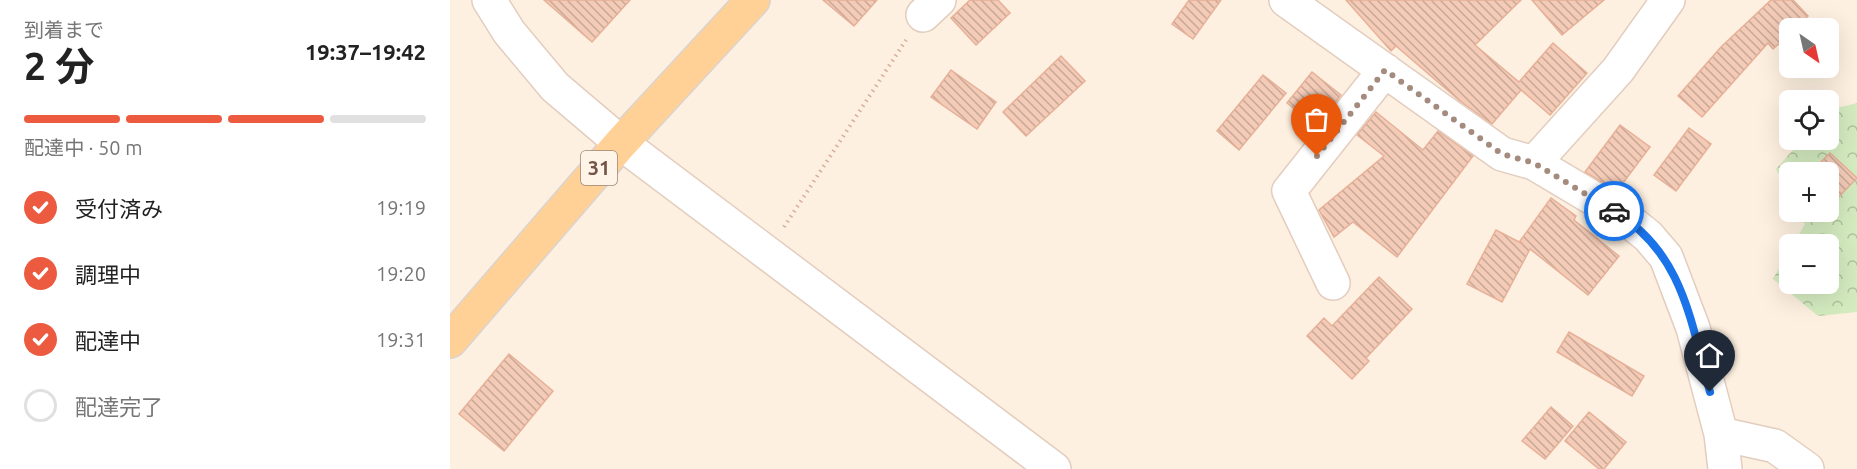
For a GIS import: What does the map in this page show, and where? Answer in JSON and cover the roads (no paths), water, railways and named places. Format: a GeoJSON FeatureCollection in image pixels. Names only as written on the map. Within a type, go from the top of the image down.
{"type":"FeatureCollection","features":[{"type":"Feature","properties":{"kind":"main road","name":"31"},"geometry":{"type":"LineString","coordinates":[[450,341],[621,142],[753,0]]}},
{"type":"Feature","properties":{"kind":"street"},"geometry":{"type":"LineString","coordinates":[[489,0],[509,32],[555,87],[621,142],[1054,469]]}},
{"type":"Feature","properties":{"kind":"street"},"geometry":{"type":"LineString","coordinates":[[1286,0],[1502,154],[1534,163],[1623,216],[1648,236],[1666,257],[1679,286],[1693,328],[1721,434],[1725,469]]}},
{"type":"Feature","properties":{"kind":"street"},"geometry":{"type":"LineString","coordinates":[[1534,163],[1618,70],[1668,0]]}},
{"type":"Feature","properties":{"kind":"street"},"geometry":{"type":"LineString","coordinates":[[1333,283],[1289,191],[1385,70]]}},
{"type":"Feature","properties":{"kind":"street"},"geometry":{"type":"LineString","coordinates":[[1721,434],[1775,446],[1807,469]]}}]}
